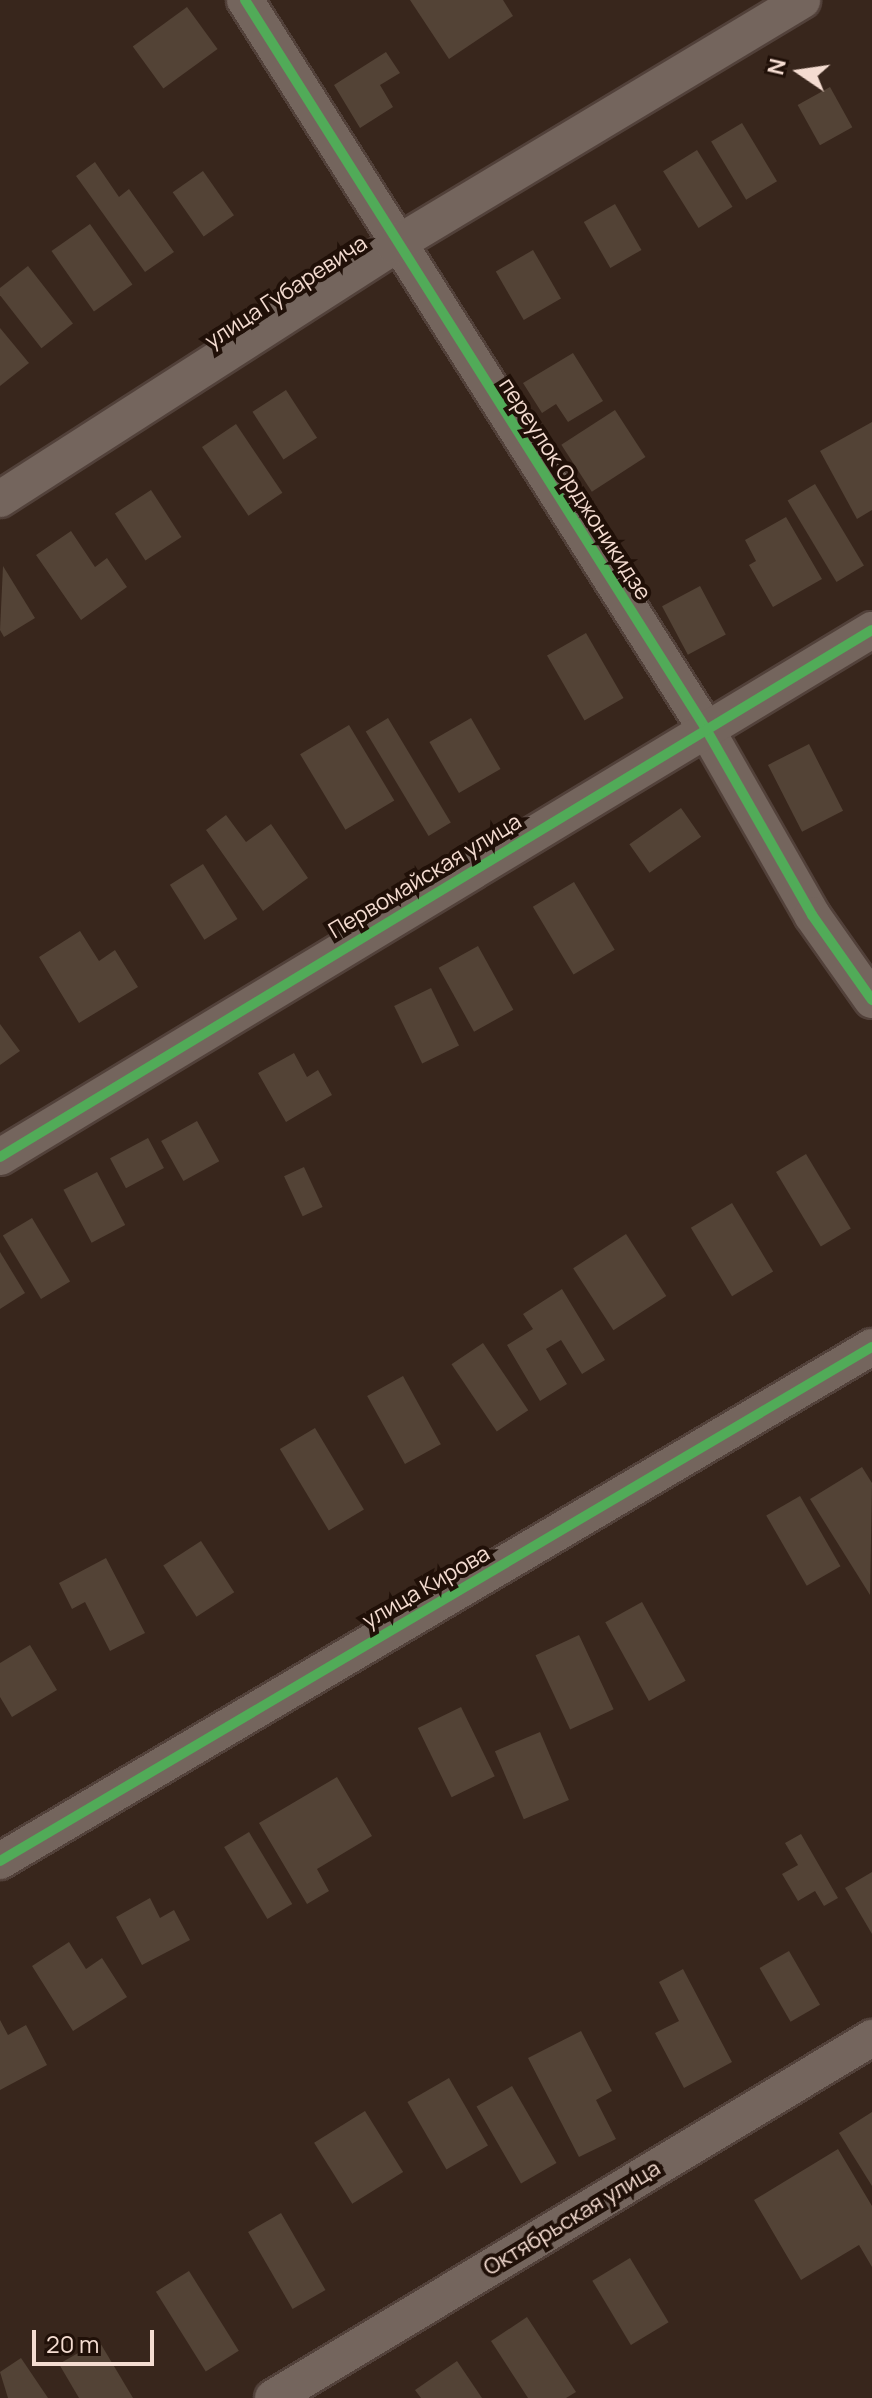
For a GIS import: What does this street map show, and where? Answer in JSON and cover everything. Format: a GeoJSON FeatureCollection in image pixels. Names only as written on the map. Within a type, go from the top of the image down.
{"type":"FeatureCollection","features":[{"type":"Feature","properties":{"kind":"street","name":"переулок Орджоникидзе"},"geometry":{"type":"LineString","coordinates":[[245,0],[395,245],[706,729],[812,915],[872,1000]]}},
{"type":"Feature","properties":{"kind":"street","name":"улица Губаревича"},"geometry":{"type":"LineString","coordinates":[[0,499],[395,245],[802,0]]}},
{"type":"Feature","properties":{"kind":"street","name":"Первомайская улица"},"geometry":{"type":"LineString","coordinates":[[0,1157],[872,630]]}},
{"type":"Feature","properties":{"kind":"street","name":"улица Кирова"},"geometry":{"type":"LineString","coordinates":[[0,1861],[872,1347]]}},
{"type":"Feature","properties":{"kind":"street","name":"Октябрьская улица"},"geometry":{"type":"LineString","coordinates":[[273,2398],[872,2038]]}},
{"type":"Feature","properties":{"kind":"building"},"geometry":{"type":"Polygon","coordinates":[[[410,0],[503,0],[513,16],[449,59],[410,0]]]}},
{"type":"Feature","properties":{"kind":"building"},"geometry":{"type":"Polygon","coordinates":[[[187,7],[218,49],[163,88],[133,46],[187,7]]]}},
{"type":"Feature","properties":{"kind":"building"},"geometry":{"type":"Polygon","coordinates":[[[386,52],[400,73],[380,85],[393,107],[360,128],[334,85],[386,52]]]}},
{"type":"Feature","properties":{"kind":"building"},"geometry":{"type":"Polygon","coordinates":[[[830,87],[852,127],[820,145],[798,105],[830,87]]]}},
{"type":"Feature","properties":{"kind":"building"},"geometry":{"type":"Polygon","coordinates":[[[742,123],[777,181],[746,200],[711,142],[742,123]]]}},
{"type":"Feature","properties":{"kind":"building"},"geometry":{"type":"Polygon","coordinates":[[[697,150],[733,207],[699,228],[663,171],[697,150]]]}},
{"type":"Feature","properties":{"kind":"building"},"geometry":{"type":"Polygon","coordinates":[[[95,162],[119,197],[129,189],[174,252],[145,272],[76,176],[95,162]]]}},
{"type":"Feature","properties":{"kind":"building"},"geometry":{"type":"Polygon","coordinates":[[[203,171],[234,215],[204,236],[173,192],[203,171]]]}},
{"type":"Feature","properties":{"kind":"building"},"geometry":{"type":"Polygon","coordinates":[[[615,204],[642,250],[610,268],[584,222],[615,204]]]}},
{"type":"Feature","properties":{"kind":"building"},"geometry":{"type":"Polygon","coordinates":[[[90,224],[132,285],[94,312],[51,251],[90,224]]]}},
{"type":"Feature","properties":{"kind":"building"},"geometry":{"type":"Polygon","coordinates":[[[533,250],[561,298],[524,320],[496,272],[533,250]]]}},
{"type":"Feature","properties":{"kind":"building"},"geometry":{"type":"Polygon","coordinates":[[[28,266],[73,324],[41,348],[0,295],[0,288],[28,266]]]}},
{"type":"Feature","properties":{"kind":"building"},"geometry":{"type":"Polygon","coordinates":[[[0,328],[29,363],[0,386],[0,328]]]}},
{"type":"Feature","properties":{"kind":"building"},"geometry":{"type":"Polygon","coordinates":[[[573,353],[603,401],[568,422],[556,404],[542,413],[523,383],[573,353]]]}},
{"type":"Feature","properties":{"kind":"building"},"geometry":{"type":"Polygon","coordinates":[[[286,390],[317,438],[283,460],[252,412],[286,390]]]}},
{"type":"Feature","properties":{"kind":"building"},"geometry":{"type":"Polygon","coordinates":[[[615,410],[645,457],[592,492],[561,445],[615,410]]]}},
{"type":"Feature","properties":{"kind":"building"},"geometry":{"type":"Polygon","coordinates":[[[872,422],[872,510],[857,519],[820,451],[872,422]]]}},
{"type":"Feature","properties":{"kind":"building"},"geometry":{"type":"Polygon","coordinates":[[[236,424],[282,493],[248,516],[202,447],[236,424]]]}},
{"type":"Feature","properties":{"kind":"building"},"geometry":{"type":"Polygon","coordinates":[[[815,484],[864,565],[836,582],[788,500],[815,484]]]}},
{"type":"Feature","properties":{"kind":"building"},"geometry":{"type":"Polygon","coordinates":[[[151,490],[181,537],[145,560],[115,513],[151,490]]]}},
{"type":"Feature","properties":{"kind":"building"},"geometry":{"type":"Polygon","coordinates":[[[786,517],[822,579],[773,607],[749,565],[756,561],[745,540],[786,517]]]}},
{"type":"Feature","properties":{"kind":"building"},"geometry":{"type":"Polygon","coordinates":[[[71,531],[95,567],[107,558],[127,587],[81,620],[36,555],[71,531]]]}},
{"type":"Feature","properties":{"kind":"building"},"geometry":{"type":"Polygon","coordinates":[[[3,566],[35,618],[4,637],[0,630],[3,566]]]}},
{"type":"Feature","properties":{"kind":"building"},"geometry":{"type":"Polygon","coordinates":[[[700,586],[726,635],[688,655],[662,606],[700,586]]]}},
{"type":"Feature","properties":{"kind":"building"},"geometry":{"type":"Polygon","coordinates":[[[586,633],[624,698],[585,720],[547,656],[586,633]]]}},
{"type":"Feature","properties":{"kind":"building"},"geometry":{"type":"Polygon","coordinates":[[[388,718],[451,823],[429,836],[366,731],[388,718]]]}},
{"type":"Feature","properties":{"kind":"building"},"geometry":{"type":"Polygon","coordinates":[[[471,718],[500,769],[459,793],[429,742],[471,718]]]}},
{"type":"Feature","properties":{"kind":"building"},"geometry":{"type":"Polygon","coordinates":[[[349,725],[394,800],[345,830],[300,754],[349,725]]]}},
{"type":"Feature","properties":{"kind":"building"},"geometry":{"type":"Polygon","coordinates":[[[809,744],[843,811],[802,832],[768,765],[809,744]]]}},
{"type":"Feature","properties":{"kind":"building"},"geometry":{"type":"Polygon","coordinates":[[[681,808],[701,837],[649,873],[629,844],[681,808]]]}},
{"type":"Feature","properties":{"kind":"building"},"geometry":{"type":"Polygon","coordinates":[[[226,815],[246,842],[271,824],[308,878],[263,911],[206,830],[226,815]]]}},
{"type":"Feature","properties":{"kind":"building"},"geometry":{"type":"Polygon","coordinates":[[[203,864],[237,919],[204,940],[170,885],[203,864]]]}},
{"type":"Feature","properties":{"kind":"building"},"geometry":{"type":"Polygon","coordinates":[[[574,882],[615,950],[574,974],[533,907],[574,882]]]}},
{"type":"Feature","properties":{"kind":"building"},"geometry":{"type":"Polygon","coordinates":[[[80,931],[99,961],[115,950],[138,987],[79,1023],[39,957],[80,931]]]}},
{"type":"Feature","properties":{"kind":"building"},"geometry":{"type":"Polygon","coordinates":[[[478,946],[513,1010],[474,1032],[439,968],[478,946]]]}},
{"type":"Feature","properties":{"kind":"building"},"geometry":{"type":"Polygon","coordinates":[[[431,988],[459,1046],[422,1063],[394,1006],[431,988]]]}},
{"type":"Feature","properties":{"kind":"building"},"geometry":{"type":"Polygon","coordinates":[[[0,1024],[20,1051],[0,1065],[0,1024]]]}},
{"type":"Feature","properties":{"kind":"building"},"geometry":{"type":"Polygon","coordinates":[[[294,1053],[307,1077],[318,1070],[332,1095],[286,1122],[258,1073],[294,1053]]]}},
{"type":"Feature","properties":{"kind":"building"},"geometry":{"type":"Polygon","coordinates":[[[197,1121],[219,1161],[183,1181],[161,1141],[197,1121]]]}},
{"type":"Feature","properties":{"kind":"building"},"geometry":{"type":"Polygon","coordinates":[[[148,1138],[164,1168],[126,1188],[110,1158],[148,1138]]]}},
{"type":"Feature","properties":{"kind":"building"},"geometry":{"type":"Polygon","coordinates":[[[806,1154],[851,1229],[821,1247],[776,1172],[806,1154]]]}},
{"type":"Feature","properties":{"kind":"building"},"geometry":{"type":"Polygon","coordinates":[[[304,1167],[323,1207],[303,1216],[284,1176],[304,1167]]]}},
{"type":"Feature","properties":{"kind":"building"},"geometry":{"type":"Polygon","coordinates":[[[97,1172],[125,1225],[92,1243],[63,1190],[97,1172]]]}},
{"type":"Feature","properties":{"kind":"building"},"geometry":{"type":"Polygon","coordinates":[[[732,1203],[773,1272],[732,1296],[691,1228],[732,1203]]]}},
{"type":"Feature","properties":{"kind":"building"},"geometry":{"type":"Polygon","coordinates":[[[32,1218],[70,1281],[41,1299],[3,1236],[32,1218]]]}},
{"type":"Feature","properties":{"kind":"building"},"geometry":{"type":"Polygon","coordinates":[[[626,1234],[666,1296],[613,1330],[573,1268],[626,1234]]]}},
{"type":"Feature","properties":{"kind":"building"},"geometry":{"type":"Polygon","coordinates":[[[0,1252],[25,1293],[0,1309],[0,1252]]]}},
{"type":"Feature","properties":{"kind":"building"},"geometry":{"type":"Polygon","coordinates":[[[562,1289],[605,1360],[582,1374],[561,1340],[546,1349],[567,1384],[540,1401],[507,1345],[533,1329],[523,1314],[562,1289]]]}},
{"type":"Feature","properties":{"kind":"building"},"geometry":{"type":"Polygon","coordinates":[[[483,1343],[528,1410],[497,1431],[451,1364],[483,1343]]]}},
{"type":"Feature","properties":{"kind":"building"},"geometry":{"type":"Polygon","coordinates":[[[403,1376],[441,1444],[405,1464],[367,1396],[403,1376]]]}},
{"type":"Feature","properties":{"kind":"building"},"geometry":{"type":"Polygon","coordinates":[[[315,1428],[364,1509],[329,1531],[280,1449],[315,1428]]]}},
{"type":"Feature","properties":{"kind":"building"},"geometry":{"type":"Polygon","coordinates":[[[862,1467],[872,1483],[870,1595],[810,1499],[862,1467]]]}},
{"type":"Feature","properties":{"kind":"building"},"geometry":{"type":"Polygon","coordinates":[[[800,1496],[841,1566],[807,1586],[766,1516],[800,1496]]]}},
{"type":"Feature","properties":{"kind":"building"},"geometry":{"type":"Polygon","coordinates":[[[201,1541],[234,1592],[196,1617],[163,1566],[201,1541]]]}},
{"type":"Feature","properties":{"kind":"building"},"geometry":{"type":"Polygon","coordinates":[[[106,1558],[145,1633],[110,1651],[85,1602],[72,1609],[59,1583],[106,1558]]]}},
{"type":"Feature","properties":{"kind":"building"},"geometry":{"type":"Polygon","coordinates":[[[642,1602],[686,1681],[649,1701],[605,1622],[642,1602]]]}},
{"type":"Feature","properties":{"kind":"building"},"geometry":{"type":"Polygon","coordinates":[[[579,1635],[614,1709],[570,1730],[535,1655],[579,1635]]]}},
{"type":"Feature","properties":{"kind":"building"},"geometry":{"type":"Polygon","coordinates":[[[30,1645],[57,1690],[12,1717],[0,1697],[0,1663],[30,1645]]]}},
{"type":"Feature","properties":{"kind":"building"},"geometry":{"type":"Polygon","coordinates":[[[461,1707],[495,1776],[452,1797],[418,1728],[461,1707]]]}},
{"type":"Feature","properties":{"kind":"building"},"geometry":{"type":"Polygon","coordinates":[[[540,1732],[569,1800],[524,1819],[495,1751],[540,1732]]]}},
{"type":"Feature","properties":{"kind":"building"},"geometry":{"type":"Polygon","coordinates":[[[337,1777],[372,1836],[317,1869],[329,1891],[307,1904],[259,1823],[337,1777]]]}},
{"type":"Feature","properties":{"kind":"building"},"geometry":{"type":"Polygon","coordinates":[[[249,1832],[292,1904],[267,1919],[224,1847],[249,1832]]]}},
{"type":"Feature","properties":{"kind":"building"},"geometry":{"type":"Polygon","coordinates":[[[801,1834],[838,1898],[824,1906],[815,1891],[798,1901],[782,1874],[798,1865],[785,1843],[801,1834]]]}},
{"type":"Feature","properties":{"kind":"building"},"geometry":{"type":"Polygon","coordinates":[[[872,1872],[872,1934],[845,1888],[872,1872]]]}},
{"type":"Feature","properties":{"kind":"building"},"geometry":{"type":"Polygon","coordinates":[[[150,1898],[160,1918],[174,1910],[190,1940],[142,1965],[116,1917],[150,1898]]]}},
{"type":"Feature","properties":{"kind":"building"},"geometry":{"type":"Polygon","coordinates":[[[69,1942],[86,1969],[102,1958],[127,1997],[73,2031],[32,1966],[69,1942]]]}},
{"type":"Feature","properties":{"kind":"building"},"geometry":{"type":"Polygon","coordinates":[[[789,1951],[820,2005],[791,2022],[760,1968],[789,1951]]]}},
{"type":"Feature","properties":{"kind":"building"},"geometry":{"type":"Polygon","coordinates":[[[683,1969],[732,2062],[684,2088],[655,2033],[679,2021],[659,1982],[683,1969]]]}},
{"type":"Feature","properties":{"kind":"building"},"geometry":{"type":"Polygon","coordinates":[[[0,2020],[8,2035],[26,2025],[47,2065],[0,2090],[0,2020]]]}},
{"type":"Feature","properties":{"kind":"building"},"geometry":{"type":"Polygon","coordinates":[[[581,2031],[612,2091],[596,2100],[616,2139],[579,2157],[528,2058],[581,2031]]]}},
{"type":"Feature","properties":{"kind":"building"},"geometry":{"type":"Polygon","coordinates":[[[449,2078],[488,2146],[446,2170],[407,2102],[449,2078]]]}},
{"type":"Feature","properties":{"kind":"building"},"geometry":{"type":"Polygon","coordinates":[[[512,2086],[556,2163],[521,2184],[476,2106],[512,2086]]]}},
{"type":"Feature","properties":{"kind":"building"},"geometry":{"type":"Polygon","coordinates":[[[365,2111],[403,2172],[352,2204],[314,2143],[365,2111]]]}},
{"type":"Feature","properties":{"kind":"building"},"geometry":{"type":"Polygon","coordinates":[[[872,2112],[872,2186],[839,2133],[872,2112]]]}},
{"type":"Feature","properties":{"kind":"building"},"geometry":{"type":"Polygon","coordinates":[[[838,2149],[872,2206],[872,2267],[859,2245],[801,2280],[754,2200],[838,2149]]]}},
{"type":"Feature","properties":{"kind":"building"},"geometry":{"type":"Polygon","coordinates":[[[281,2213],[325,2290],[293,2309],[248,2232],[281,2213]]]}},
{"type":"Feature","properties":{"kind":"building"},"geometry":{"type":"Polygon","coordinates":[[[630,2258],[669,2322],[631,2345],[592,2281],[630,2258]]]}},
{"type":"Feature","properties":{"kind":"building"},"geometry":{"type":"Polygon","coordinates":[[[189,2271],[239,2351],[206,2371],[156,2292],[189,2271]]]}},
{"type":"Feature","properties":{"kind":"building"},"geometry":{"type":"Polygon","coordinates":[[[527,2317],[576,2392],[566,2398],[528,2398],[491,2341],[527,2317]]]}},
{"type":"Feature","properties":{"kind":"building"},"geometry":{"type":"Polygon","coordinates":[[[99,2341],[133,2398],[79,2398],[59,2364],[99,2341]]]}},
{"type":"Feature","properties":{"kind":"building"},"geometry":{"type":"Polygon","coordinates":[[[21,2358],[48,2398],[8,2398],[0,2372],[21,2358]]]}},
{"type":"Feature","properties":{"kind":"building"},"geometry":{"type":"Polygon","coordinates":[[[457,2361],[482,2398],[421,2398],[415,2390],[457,2361]]]}},
{"type":"Feature","properties":{"kind":"cycle path"},"geometry":{"type":"LineString","coordinates":[[245,0],[706,729],[812,915],[872,1000]]}},
{"type":"Feature","properties":{"kind":"cycle path"},"geometry":{"type":"LineString","coordinates":[[0,1157],[872,630]]}},
{"type":"Feature","properties":{"kind":"cycle path"},"geometry":{"type":"LineString","coordinates":[[0,1861],[872,1347]]}}]}
